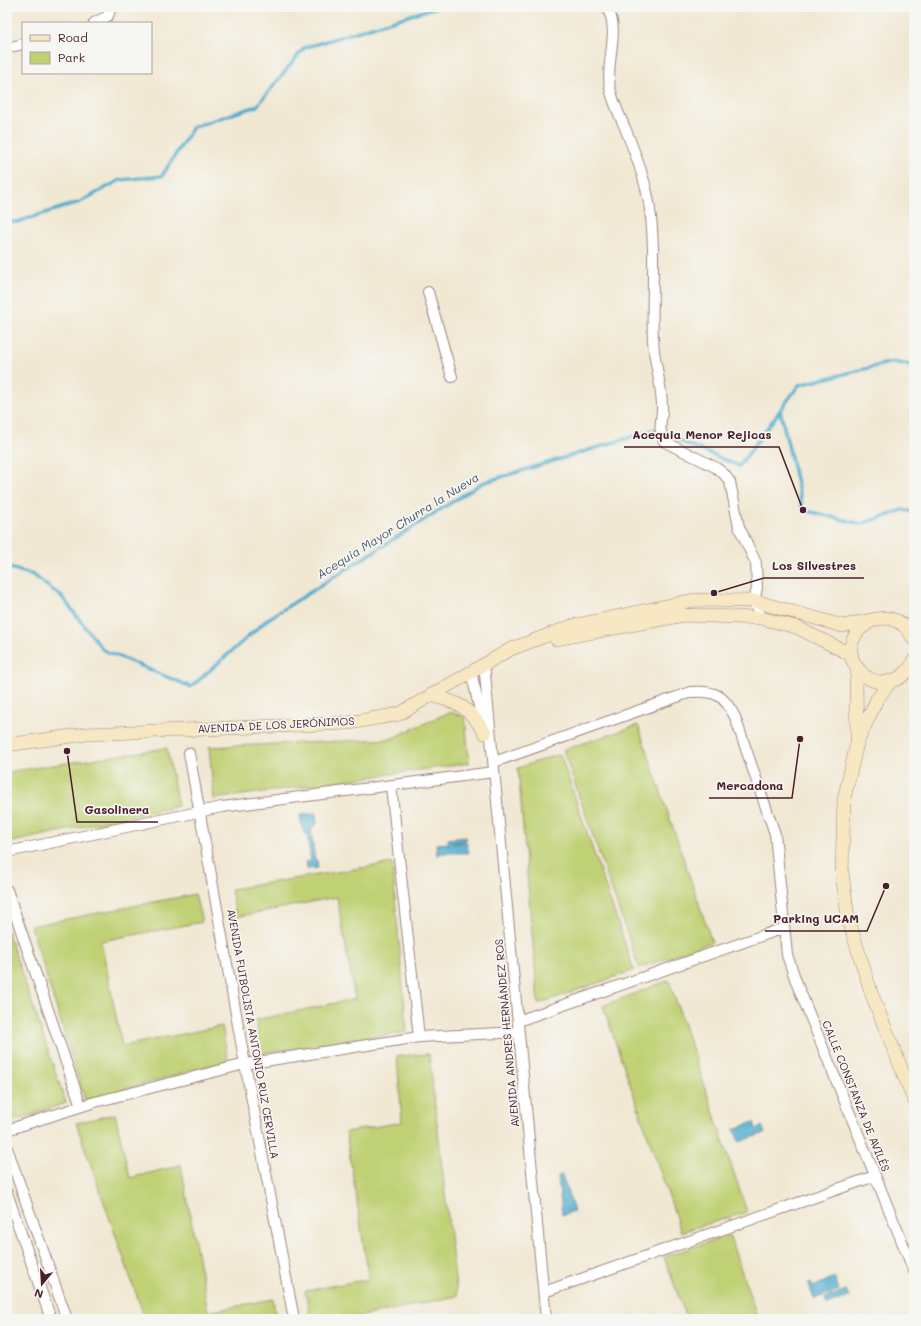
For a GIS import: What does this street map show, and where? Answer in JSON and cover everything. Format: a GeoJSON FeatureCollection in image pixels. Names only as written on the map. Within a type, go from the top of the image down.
{"type":"FeatureCollection","features":[{"type":"Feature","properties":{"kind":"main road","name":"AVENIDA DE LOS JERÓNIMOS"},"geometry":{"type":"LineString","coordinates":[[7,745],[86,734],[349,723],[398,714],[471,671],[521,645],[572,626],[694,600],[754,601],[843,626],[876,619],[894,620],[903,625],[913,636]]}},
{"type":"Feature","properties":{"kind":"main road"},"geometry":{"type":"LineString","coordinates":[[521,645],[684,615],[760,618],[796,627],[852,655]]}},
{"type":"Feature","properties":{"kind":"main road"},"geometry":{"type":"LineString","coordinates":[[876,619],[867,623],[854,636],[852,655],[858,669],[873,680],[882,682],[891,681],[906,673],[913,664]]}},
{"type":"Feature","properties":{"kind":"main road"},"geometry":{"type":"LineString","coordinates":[[857,743],[856,684],[858,669]]}},
{"type":"Feature","properties":{"kind":"main road"},"geometry":{"type":"LineString","coordinates":[[891,681],[873,707],[857,743],[844,799],[842,872],[848,918],[872,996],[914,1100]]}},
{"type":"Feature","properties":{"kind":"main road"},"geometry":{"type":"LineString","coordinates":[[431,695],[455,702],[467,708],[474,715],[485,733]]}},
{"type":"Feature","properties":{"kind":"street"},"geometry":{"type":"LineString","coordinates":[[96,22],[108,16],[111,7]]}},
{"type":"Feature","properties":{"kind":"street"},"geometry":{"type":"LineString","coordinates":[[607,7],[611,14],[613,29],[608,71],[610,87],[616,109],[643,175],[651,220],[654,261],[653,340],[654,355],[662,398],[660,431],[665,442],[716,467],[730,482],[739,527],[756,563],[757,588],[754,601],[760,618]]}},
{"type":"Feature","properties":{"kind":"street"},"geometry":{"type":"LineString","coordinates":[[7,48],[22,44]]}},
{"type":"Feature","properties":{"kind":"street"},"geometry":{"type":"LineString","coordinates":[[428,292],[452,378]]}},
{"type":"Feature","properties":{"kind":"street","name":"AVENIDA ANDRES HERNÁNDEZ ROS"},"geometry":{"type":"LineString","coordinates":[[484,664],[546,1319]]}},
{"type":"Feature","properties":{"kind":"street","name":"AVENIDA ANDRES HERNÁNDEZ ROS"},"geometry":{"type":"LineString","coordinates":[[471,671],[485,733],[492,745]]}},
{"type":"Feature","properties":{"kind":"street","name":"CALLE CONSTANZA DE AVILÉS"},"geometry":{"type":"LineString","coordinates":[[7,852],[201,811],[391,786],[494,767],[691,692],[707,691],[720,696],[729,705],[735,717],[775,834],[787,955],[796,984],[914,1271]]}},
{"type":"Feature","properties":{"kind":"street","name":"AVENIDA FUTBOLISTA ANTONIO RUZ CERVILLA"},"geometry":{"type":"LineString","coordinates":[[189,753],[201,811],[245,1064],[294,1319]]}},
{"type":"Feature","properties":{"kind":"street"},"geometry":{"type":"LineString","coordinates":[[391,786],[419,1037]]}},
{"type":"Feature","properties":{"kind":"street"},"geometry":{"type":"LineString","coordinates":[[7,890],[81,1106]]}},
{"type":"Feature","properties":{"kind":"street"},"geometry":{"type":"LineString","coordinates":[[518,1021],[784,928]]}},
{"type":"Feature","properties":{"kind":"street"},"geometry":{"type":"LineString","coordinates":[[7,1130],[81,1106],[245,1064],[419,1037],[519,1032]]}},
{"type":"Feature","properties":{"kind":"street"},"geometry":{"type":"LineString","coordinates":[[7,1148],[67,1319]]}},
{"type":"Feature","properties":{"kind":"street"},"geometry":{"type":"LineString","coordinates":[[544,1292],[875,1176]]}},
{"type":"Feature","properties":{"kind":"street"},"geometry":{"type":"LineString","coordinates":[[7,1194],[10,1212],[51,1319]]}},
{"type":"Feature","properties":{"kind":"green space"},"geometry":{"type":"Polygon","coordinates":[[[450,712],[465,717],[469,763],[214,799],[209,747],[390,739],[450,712]]]}},
{"type":"Feature","properties":{"kind":"green space"},"geometry":{"type":"Polygon","coordinates":[[[638,725],[712,942],[639,968],[563,750],[638,725]]]}},
{"type":"Feature","properties":{"kind":"green space"},"geometry":{"type":"Polygon","coordinates":[[[167,748],[178,806],[7,843],[7,772],[167,748]]]}},
{"type":"Feature","properties":{"kind":"green space"},"geometry":{"type":"Polygon","coordinates":[[[560,754],[634,970],[538,1004],[518,768],[560,754]]]}},
{"type":"Feature","properties":{"kind":"green space"},"geometry":{"type":"Polygon","coordinates":[[[392,863],[407,1032],[261,1053],[256,1020],[355,999],[337,897],[236,917],[231,889],[392,863]]]}},
{"type":"Feature","properties":{"kind":"green space"},"geometry":{"type":"Polygon","coordinates":[[[195,894],[202,922],[101,941],[122,1046],[222,1026],[228,1061],[85,1100],[31,926],[195,894]]]}},
{"type":"Feature","properties":{"kind":"green space"},"geometry":{"type":"Polygon","coordinates":[[[7,930],[66,1103],[7,1123],[7,930]]]}},
{"type":"Feature","properties":{"kind":"green space"},"geometry":{"type":"Polygon","coordinates":[[[669,980],[747,1212],[681,1232],[603,1006],[669,980]]]}},
{"type":"Feature","properties":{"kind":"green space"},"geometry":{"type":"Polygon","coordinates":[[[429,1054],[457,1296],[348,1319],[311,1319],[305,1291],[369,1279],[346,1132],[402,1122],[397,1056],[429,1054]]]}},
{"type":"Feature","properties":{"kind":"green space"},"geometry":{"type":"Polygon","coordinates":[[[115,1114],[130,1178],[181,1165],[208,1312],[273,1299],[276,1319],[145,1319],[76,1123],[115,1114]]]}},
{"type":"Feature","properties":{"kind":"green space"},"geometry":{"type":"Polygon","coordinates":[[[729,1235],[758,1319],[687,1319],[664,1257],[729,1235]]]}},
{"type":"Feature","properties":{"kind":"water"},"geometry":{"type":"Polygon","coordinates":[[[316,813],[317,824],[311,829],[315,860],[317,860],[318,868],[307,869],[306,862],[311,861],[307,833],[304,833],[304,829],[302,829],[300,815],[316,813]]]}},
{"type":"Feature","properties":{"kind":"water"},"geometry":{"type":"Polygon","coordinates":[[[466,837],[466,841],[452,843],[467,843],[469,853],[443,853],[437,855],[436,844],[447,843],[449,846],[448,839],[466,837]]]}},
{"type":"Feature","properties":{"kind":"water"},"geometry":{"type":"Polygon","coordinates":[[[754,1122],[756,1129],[762,1126],[765,1133],[739,1142],[734,1129],[754,1122]]]}},
{"type":"Feature","properties":{"kind":"water"},"geometry":{"type":"Polygon","coordinates":[[[562,1175],[574,1211],[562,1215],[558,1176],[562,1175]]]}},
{"type":"Feature","properties":{"kind":"water"},"geometry":{"type":"Polygon","coordinates":[[[834,1277],[839,1290],[814,1299],[808,1283],[811,1282],[813,1287],[834,1277]]]}},
{"type":"Feature","properties":{"kind":"water"},"geometry":{"type":"Polygon","coordinates":[[[846,1290],[849,1297],[827,1305],[825,1298],[846,1290]]]}},
{"type":"Feature","properties":{"kind":"waterway"},"geometry":{"type":"LineString","coordinates":[[7,222],[17,222],[80,202],[120,180],[162,176],[193,127],[257,106],[304,48],[437,7]]}},
{"type":"Feature","properties":{"kind":"waterway","name":"Acequia Mayor Churra la Nueva"},"geometry":{"type":"LineString","coordinates":[[7,567],[33,575],[62,597],[103,650],[191,687],[268,619],[482,483],[654,430],[739,466],[799,385],[893,362],[914,366]]}},
{"type":"Feature","properties":{"kind":"waterway"},"geometry":{"type":"LineString","coordinates":[[780,410],[803,510],[861,524],[903,510],[914,512]]}},
{"type":"Feature","properties":{"kind":"place","name":"Acequia Menor Rejicas"},"geometry":{"type":"Point","coordinates":[803,510]}},
{"type":"Feature","properties":{"kind":"place","name":"Los Silvestres"},"geometry":{"type":"Point","coordinates":[714,593]}},
{"type":"Feature","properties":{"kind":"place","name":"Mercadona"},"geometry":{"type":"Point","coordinates":[800,739]}},
{"type":"Feature","properties":{"kind":"place","name":"Gasolinera"},"geometry":{"type":"Point","coordinates":[67,751]}},
{"type":"Feature","properties":{"kind":"place","name":"Parking UCAM"},"geometry":{"type":"Point","coordinates":[886,886]}}]}
